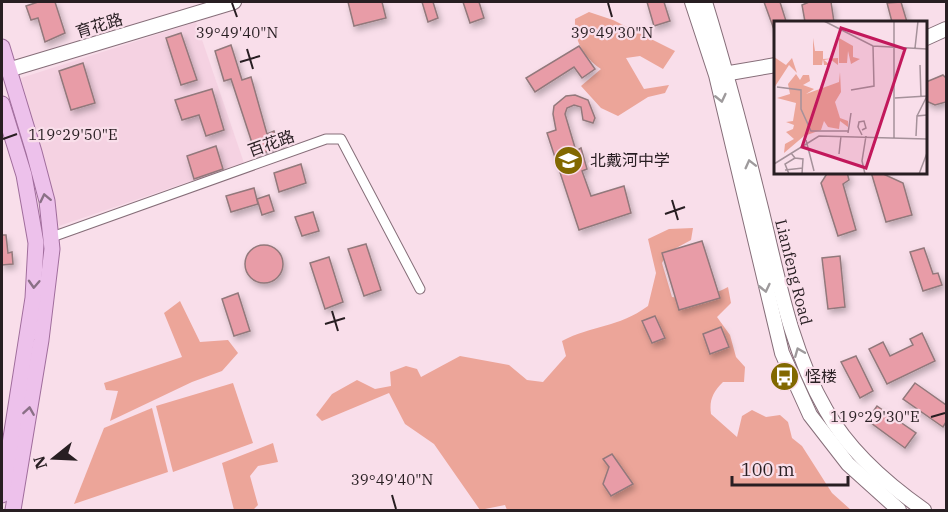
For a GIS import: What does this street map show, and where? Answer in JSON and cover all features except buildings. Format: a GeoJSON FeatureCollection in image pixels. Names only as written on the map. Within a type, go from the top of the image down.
{"type":"FeatureCollection","features":[{"type":"Feature","properties":{"kind":"main road","name":"育花路"},"geometry":{"type":"LineString","coordinates":[[5,72],[234,2]]}},
{"type":"Feature","properties":{"kind":"main road","name":"Lianfeng Road"},"geometry":{"type":"LineString","coordinates":[[692,2],[722,74],[797,350],[827,412],[862,458],[896,490],[924,510]]}},
{"type":"Feature","properties":{"kind":"main road","name":"Lianfeng Road"},"geometry":{"type":"LineString","coordinates":[[705,2],[782,353],[810,415],[848,464],[885,501],[899,510]]}},
{"type":"Feature","properties":{"kind":"main road"},"geometry":{"type":"LineString","coordinates":[[927,38],[946,29]]}},
{"type":"Feature","properties":{"kind":"main road"},"geometry":{"type":"LineString","coordinates":[[2,47],[7,88],[34,152],[47,201],[52,237],[49,287],[8,502]]}},
{"type":"Feature","properties":{"kind":"main road"},"geometry":{"type":"LineString","coordinates":[[722,74],[774,65]]}},
{"type":"Feature","properties":{"kind":"main road"},"geometry":{"type":"LineString","coordinates":[[2,104],[24,175],[36,243],[33,298],[8,502]]}},
{"type":"Feature","properties":{"kind":"street","name":"百花路"},"geometry":{"type":"LineString","coordinates":[[52,237],[326,139],[341,139],[420,289]]}},
{"type":"Feature","properties":{"kind":"shaded area"},"geometry":{"type":"Polygon","coordinates":[[[589,12],[613,20],[675,51],[663,69],[640,56],[626,58],[644,89],[669,85],[665,93],[648,97],[618,116],[601,108],[581,86],[601,69],[589,59],[576,34],[575,19],[589,12]]]}},
{"type":"Feature","properties":{"kind":"shaded area"},"geometry":{"type":"Polygon","coordinates":[[[196,22],[244,163],[59,226],[21,78],[196,22]]]}},
{"type":"Feature","properties":{"kind":"shaded area"},"geometry":{"type":"Polygon","coordinates":[[[693,228],[691,240],[667,253],[662,263],[672,297],[701,297],[728,287],[731,303],[717,317],[730,335],[736,357],[745,367],[744,382],[723,382],[717,389],[711,400],[711,414],[737,437],[742,416],[752,410],[766,417],[780,415],[788,422],[792,438],[802,446],[832,493],[851,510],[507,510],[505,505],[480,510],[434,444],[405,424],[389,393],[322,421],[316,415],[332,394],[357,380],[375,389],[391,386],[390,372],[406,366],[417,369],[421,377],[460,356],[509,365],[527,380],[543,382],[566,356],[562,341],[616,323],[648,306],[656,273],[648,239],[669,229],[693,228]]]}},
{"type":"Feature","properties":{"kind":"shaded area"},"geometry":{"type":"Polygon","coordinates":[[[180,301],[200,342],[228,340],[238,353],[222,371],[192,382],[110,421],[118,391],[106,390],[104,383],[182,357],[164,313],[180,301]]]}},
{"type":"Feature","properties":{"kind":"shaded area"},"geometry":{"type":"Polygon","coordinates":[[[233,383],[253,443],[173,472],[156,406],[233,383]]]}},
{"type":"Feature","properties":{"kind":"shaded area"},"geometry":{"type":"Polygon","coordinates":[[[152,408],[168,472],[74,504],[104,428],[152,408]]]}},
{"type":"Feature","properties":{"kind":"shaded area"},"geometry":{"type":"Polygon","coordinates":[[[273,443],[278,462],[258,466],[250,476],[258,505],[253,510],[234,510],[222,463],[273,443]]]}},
{"type":"Feature","properties":{"kind":"place","name":"北戴河中学"},"geometry":{"type":"Point","coordinates":[569,160]}},
{"type":"Feature","properties":{"kind":"place","name":"怪楼"},"geometry":{"type":"Point","coordinates":[784,376]}}]}
